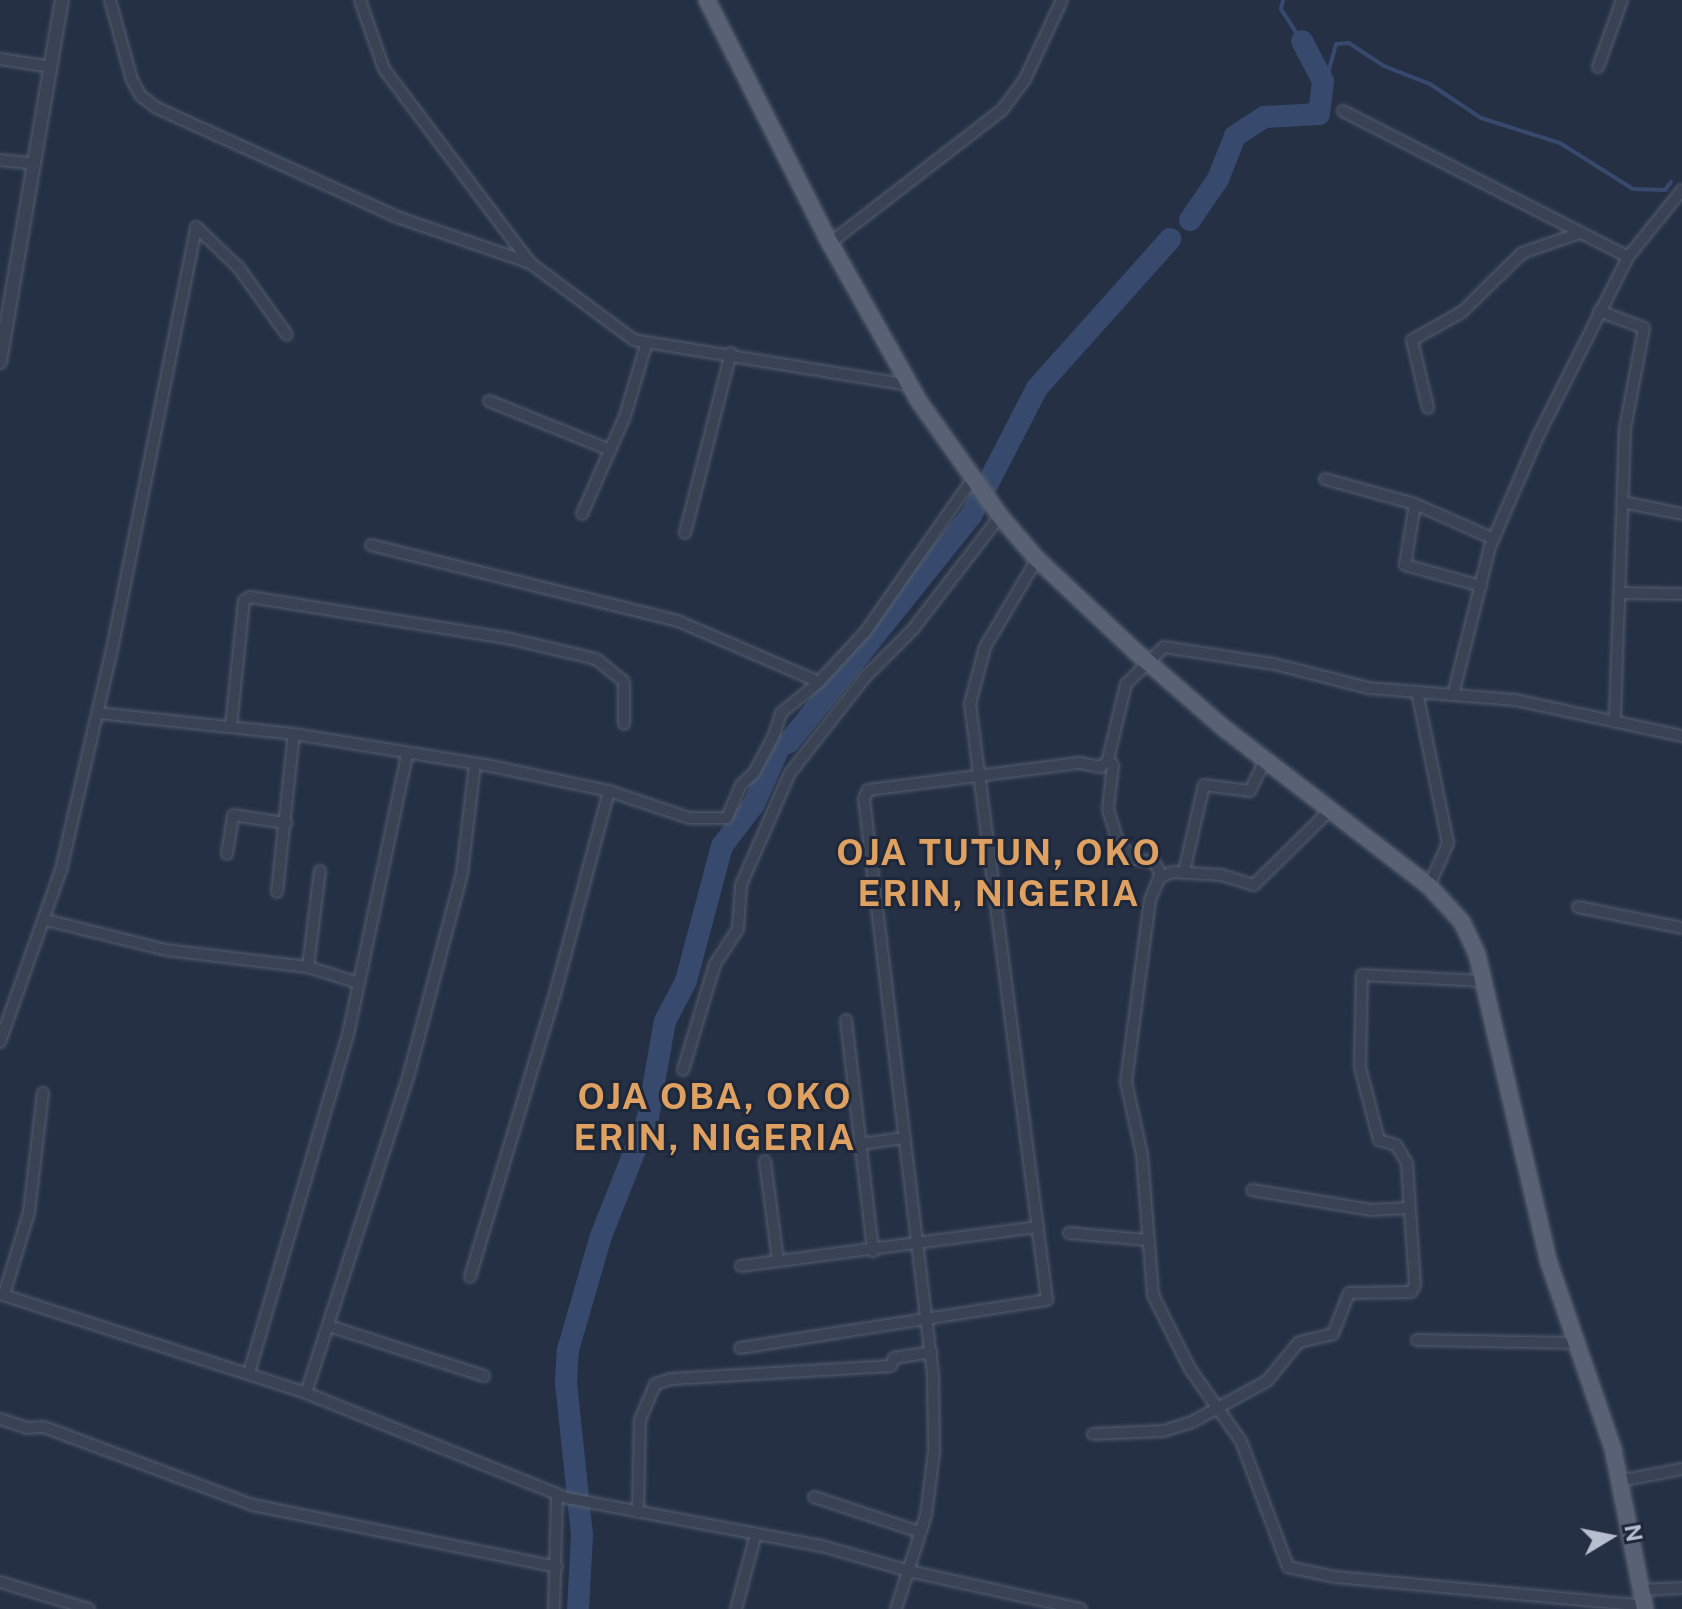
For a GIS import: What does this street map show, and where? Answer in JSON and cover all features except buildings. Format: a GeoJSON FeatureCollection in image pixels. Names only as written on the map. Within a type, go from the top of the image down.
{"type":"FeatureCollection","features":[{"type":"Feature","properties":{"kind":"main road"},"geometry":{"type":"LineString","coordinates":[[707,0],[830,243],[910,385],[973,484],[1037,559],[1147,662],[1265,760],[1429,886],[1462,922],[1483,981],[1534,1208],[1619,1481],[1644,1602]]}},
{"type":"Feature","properties":{"kind":"street"},"geometry":{"type":"LineString","coordinates":[[0,362],[31,163],[62,0]]}},
{"type":"Feature","properties":{"kind":"street"},"geometry":{"type":"LineString","coordinates":[[110,0],[132,80],[141,96],[157,108],[400,218],[530,263],[646,345],[731,353],[910,385]]}},
{"type":"Feature","properties":{"kind":"street"},"geometry":{"type":"LineString","coordinates":[[360,0],[384,69],[530,263]]}},
{"type":"Feature","properties":{"kind":"street"},"geometry":{"type":"LineString","coordinates":[[1048,0],[1050,19]]}},
{"type":"Feature","properties":{"kind":"street"},"geometry":{"type":"LineString","coordinates":[[830,243],[1002,110],[1025,79],[1050,19],[1062,0]]}},
{"type":"Feature","properties":{"kind":"street"},"geometry":{"type":"LineString","coordinates":[[1598,67],[1622,0]]}},
{"type":"Feature","properties":{"kind":"street"},"geometry":{"type":"LineString","coordinates":[[0,59],[51,67]]}},
{"type":"Feature","properties":{"kind":"street"},"geometry":{"type":"LineString","coordinates":[[1343,111],[1628,257]]}},
{"type":"Feature","properties":{"kind":"street"},"geometry":{"type":"LineString","coordinates":[[0,160],[31,163]]}},
{"type":"Feature","properties":{"kind":"street"},"geometry":{"type":"LineString","coordinates":[[1453,695],[1494,539],[1599,311],[1628,257],[1682,190]]}},
{"type":"Feature","properties":{"kind":"street"},"geometry":{"type":"LineString","coordinates":[[0,1042],[46,920],[98,713],[196,227],[239,268],[287,335]]}},
{"type":"Feature","properties":{"kind":"street"},"geometry":{"type":"LineString","coordinates":[[1428,408],[1412,340],[1462,312],[1522,253],[1580,233]]}},
{"type":"Feature","properties":{"kind":"street"},"geometry":{"type":"LineString","coordinates":[[1599,311],[1644,328],[1625,429],[1622,593],[1615,722]]}},
{"type":"Feature","properties":{"kind":"street"},"geometry":{"type":"LineString","coordinates":[[582,514],[610,450],[646,345]]}},
{"type":"Feature","properties":{"kind":"street"},"geometry":{"type":"LineString","coordinates":[[685,533],[731,353]]}},
{"type":"Feature","properties":{"kind":"street"},"geometry":{"type":"LineString","coordinates":[[489,401],[610,450]]}},
{"type":"Feature","properties":{"kind":"street"},"geometry":{"type":"LineString","coordinates":[[1325,479],[1415,504],[1494,539]]}},
{"type":"Feature","properties":{"kind":"street"},"geometry":{"type":"LineString","coordinates":[[98,713],[294,734],[475,764],[609,791],[689,818],[727,818],[741,785],[754,773],[773,738],[781,713],[819,682],[866,631],[973,484]]}},
{"type":"Feature","properties":{"kind":"street"},"geometry":{"type":"LineString","coordinates":[[1622,502],[1682,514]]}},
{"type":"Feature","properties":{"kind":"street"},"geometry":{"type":"LineString","coordinates":[[1415,504],[1405,565],[1481,586]]}},
{"type":"Feature","properties":{"kind":"street"},"geometry":{"type":"LineString","coordinates":[[683,1070],[715,964],[738,929],[741,885],[790,773],[865,677],[913,629],[1000,516]]}},
{"type":"Feature","properties":{"kind":"street"},"geometry":{"type":"LineString","coordinates":[[371,545],[678,621],[819,682]]}},
{"type":"Feature","properties":{"kind":"street"},"geometry":{"type":"LineString","coordinates":[[740,1348],[1047,1300],[970,704],[985,647],[1037,559]]}},
{"type":"Feature","properties":{"kind":"street"},"geometry":{"type":"LineString","coordinates":[[1622,593],[1682,594]]}},
{"type":"Feature","properties":{"kind":"street"},"geometry":{"type":"LineString","coordinates":[[231,726],[244,601],[250,597],[507,638],[596,659],[624,682],[624,724]]}},
{"type":"Feature","properties":{"kind":"street"},"geometry":{"type":"LineString","coordinates":[[896,1609],[920,1532],[934,1452],[932,1352],[930,1316],[903,1138],[864,799],[868,790],[1080,763],[1101,767],[1108,760],[1126,684],[1164,647],[1197,650],[1368,688],[1515,700],[1682,736]]}},
{"type":"Feature","properties":{"kind":"street"},"geometry":{"type":"LineString","coordinates":[[1417,692],[1448,843],[1429,886]]}},
{"type":"Feature","properties":{"kind":"street"},"geometry":{"type":"LineString","coordinates":[[277,892],[294,734]]}},
{"type":"Feature","properties":{"kind":"street"},"geometry":{"type":"LineString","coordinates":[[249,1373],[358,983],[407,754]]}},
{"type":"Feature","properties":{"kind":"street"},"geometry":{"type":"LineString","coordinates":[[1108,760],[1113,765],[1108,809],[1119,844],[1135,859],[1154,862],[1162,876]]}},
{"type":"Feature","properties":{"kind":"street"},"geometry":{"type":"LineString","coordinates":[[1184,872],[1204,785],[1250,791],[1265,760]]}},
{"type":"Feature","properties":{"kind":"street"},"geometry":{"type":"LineString","coordinates":[[306,1393],[409,1074],[462,873],[475,764]]}},
{"type":"Feature","properties":{"kind":"street"},"geometry":{"type":"LineString","coordinates":[[470,1277],[555,994],[609,791]]}},
{"type":"Feature","properties":{"kind":"street"},"geometry":{"type":"LineString","coordinates":[[1162,876],[1184,872],[1254,885],[1330,810]]}},
{"type":"Feature","properties":{"kind":"street"},"geometry":{"type":"LineString","coordinates":[[227,854],[233,815],[286,823]]}},
{"type":"Feature","properties":{"kind":"street"},"geometry":{"type":"LineString","coordinates":[[308,967],[320,871]]}},
{"type":"Feature","properties":{"kind":"street"},"geometry":{"type":"LineString","coordinates":[[1162,876],[1150,900],[1126,1082],[1142,1155],[1146,1240],[1153,1295],[1190,1369],[1241,1441],[1266,1498],[1285,1563],[1293,1570],[1644,1602],[1682,1588]]}},
{"type":"Feature","properties":{"kind":"street"},"geometry":{"type":"LineString","coordinates":[[1578,907],[1682,928]]}},
{"type":"Feature","properties":{"kind":"street"},"geometry":{"type":"LineString","coordinates":[[46,920],[166,950],[308,967],[358,983]]}},
{"type":"Feature","properties":{"kind":"street"},"geometry":{"type":"LineString","coordinates":[[1093,1434],[1163,1431],[1218,1409],[1267,1381],[1299,1342],[1335,1331],[1349,1293],[1411,1292],[1415,1285],[1407,1163],[1396,1145],[1379,1140],[1360,1067],[1362,975],[1483,981]]}},
{"type":"Feature","properties":{"kind":"street"},"geometry":{"type":"LineString","coordinates":[[846,1020],[873,1251]]}},
{"type":"Feature","properties":{"kind":"street"},"geometry":{"type":"LineString","coordinates":[[43,1093],[29,1212],[2,1294],[306,1393],[562,1497],[822,1546],[909,1571],[1081,1609]]}},
{"type":"Feature","properties":{"kind":"street"},"geometry":{"type":"LineString","coordinates":[[860,1144],[903,1138]]}},
{"type":"Feature","properties":{"kind":"street"},"geometry":{"type":"LineString","coordinates":[[765,1161],[778,1261]]}},
{"type":"Feature","properties":{"kind":"street"},"geometry":{"type":"LineString","coordinates":[[1252,1190],[1371,1210],[1408,1208]]}},
{"type":"Feature","properties":{"kind":"street"},"geometry":{"type":"LineString","coordinates":[[741,1266],[920,1245],[1038,1227]]}},
{"type":"Feature","properties":{"kind":"street"},"geometry":{"type":"LineString","coordinates":[[1069,1233],[1146,1240]]}},
{"type":"Feature","properties":{"kind":"street"},"geometry":{"type":"LineString","coordinates":[[329,1326],[484,1376]]}},
{"type":"Feature","properties":{"kind":"street"},"geometry":{"type":"LineString","coordinates":[[1417,1340],[1576,1343]]}},
{"type":"Feature","properties":{"kind":"street"},"geometry":{"type":"LineString","coordinates":[[638,1512],[640,1420],[655,1384],[671,1379],[891,1366],[894,1358],[932,1352]]}},
{"type":"Feature","properties":{"kind":"street"},"geometry":{"type":"LineString","coordinates":[[0,1419],[28,1428],[44,1427],[253,1505],[557,1567]]}},
{"type":"Feature","properties":{"kind":"street"},"geometry":{"type":"LineString","coordinates":[[1619,1481],[1682,1469]]}},
{"type":"Feature","properties":{"kind":"street"},"geometry":{"type":"LineString","coordinates":[[554,1609],[562,1497]]}},
{"type":"Feature","properties":{"kind":"street"},"geometry":{"type":"LineString","coordinates":[[814,1497],[920,1532]]}},
{"type":"Feature","properties":{"kind":"street"},"geometry":{"type":"LineString","coordinates":[[736,1609],[756,1534]]}},
{"type":"Feature","properties":{"kind":"street"},"geometry":{"type":"LineString","coordinates":[[0,1582],[89,1609]]}},
{"type":"Feature","properties":{"kind":"waterway"},"geometry":{"type":"LineString","coordinates":[[1283,0],[1281,9],[1302,41]]}},
{"type":"Feature","properties":{"kind":"waterway"},"geometry":{"type":"LineString","coordinates":[[1190,220],[1218,179],[1235,136],[1264,117],[1319,114],[1323,81],[1302,41]]}},
{"type":"Feature","properties":{"kind":"waterway"},"geometry":{"type":"LineString","coordinates":[[1323,92],[1336,44],[1349,43],[1384,66],[1430,84],[1481,118],[1560,143],[1633,189],[1665,190],[1671,182]]}},
{"type":"Feature","properties":{"kind":"waterway"},"geometry":{"type":"LineString","coordinates":[[578,1609],[582,1535],[566,1383],[568,1350],[601,1236],[648,1117],[665,1021],[686,981],[722,846],[754,804],[780,746],[789,742],[971,516],[1037,388],[1170,239]]}},
{"type":"Feature","properties":{"kind":"district","name":"OJA TUTUN, OKO ERIN, NIGERIA"},"geometry":{"type":"Point","coordinates":[999,872]}},
{"type":"Feature","properties":{"kind":"district","name":"OJA OBA, OKO ERIN, NIGERIA"},"geometry":{"type":"Point","coordinates":[715,1116]}}]}
